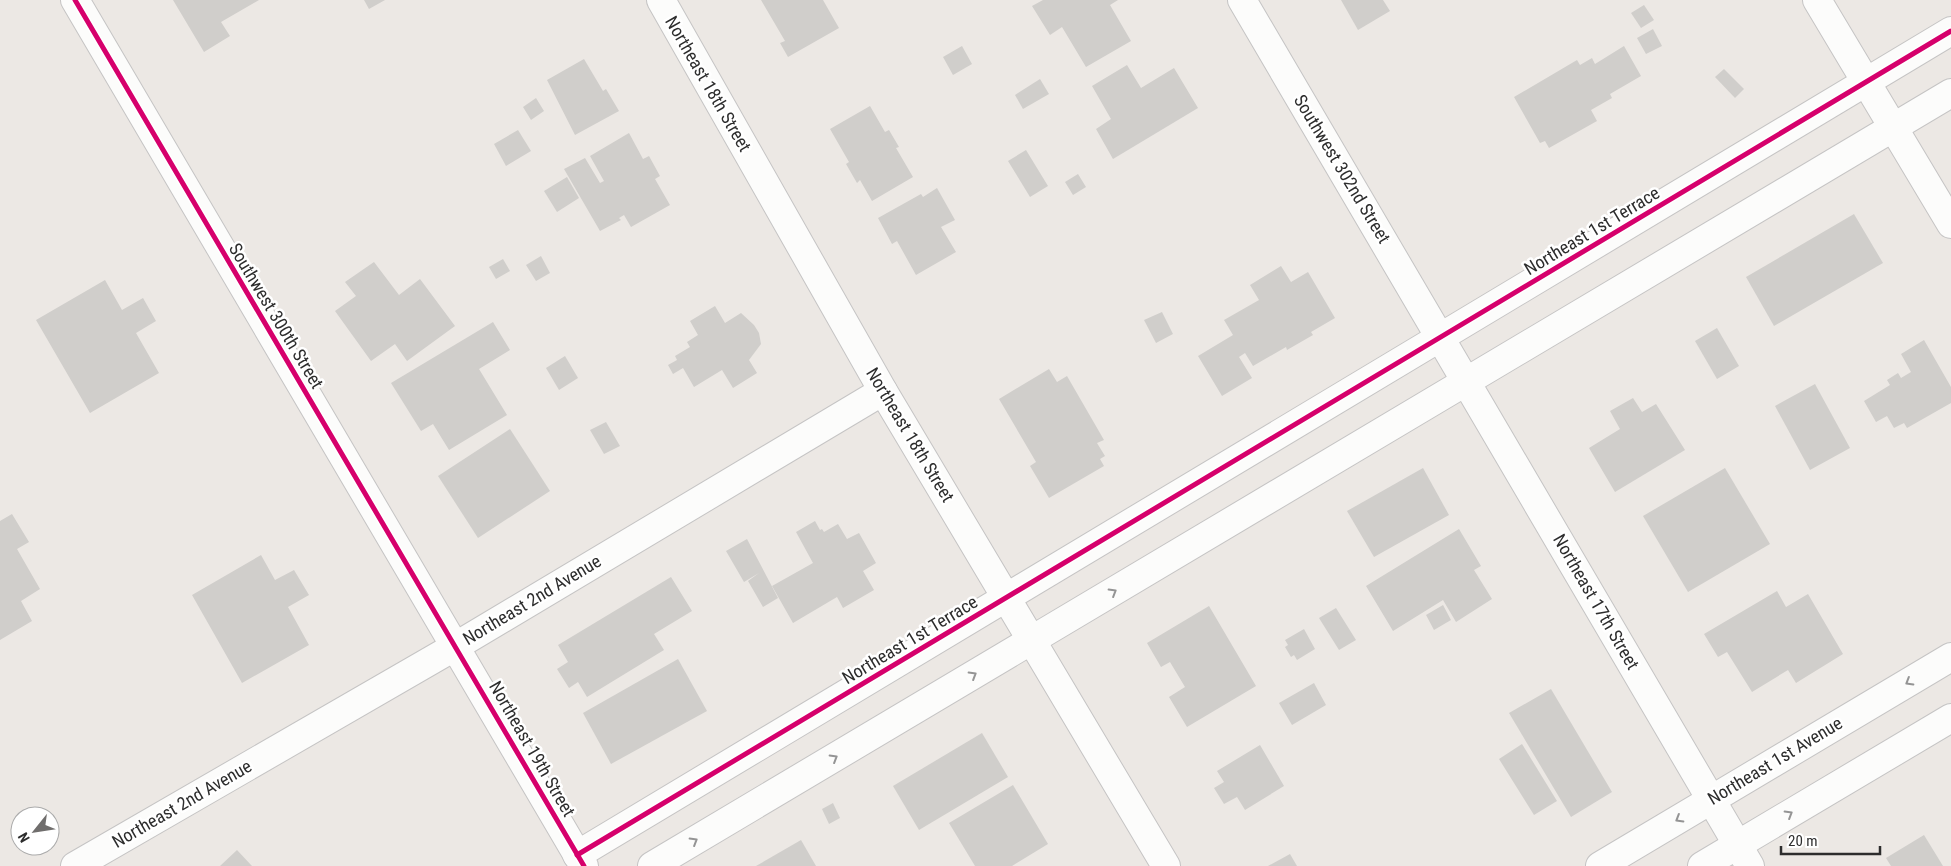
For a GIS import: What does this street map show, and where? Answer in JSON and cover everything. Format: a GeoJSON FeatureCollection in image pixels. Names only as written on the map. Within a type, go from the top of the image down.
{"type":"FeatureCollection","features":[{"type":"Feature","properties":{"kind":"street","name":"Southwest 300th Street"},"geometry":{"type":"LineString","coordinates":[[75,0],[456,646]]}},
{"type":"Feature","properties":{"kind":"street","name":"Northeast 18th Street"},"geometry":{"type":"LineString","coordinates":[[661,0],[883,391],[1166,866]]}},
{"type":"Feature","properties":{"kind":"street","name":"Southwest 302nd Street"},"geometry":{"type":"LineString","coordinates":[[1242,0],[1442,338]]}},
{"type":"Feature","properties":{"kind":"street"},"geometry":{"type":"LineString","coordinates":[[1817,0],[1951,224]]}},
{"type":"Feature","properties":{"kind":"street","name":"Northeast 1st Terrace"},"geometry":{"type":"LineString","coordinates":[[581,860],[1007,599],[1951,31]]}},
{"type":"Feature","properties":{"kind":"street"},"geometry":{"type":"LineString","coordinates":[[652,866],[1951,93]]}},
{"type":"Feature","properties":{"kind":"street","name":"Northeast 17th Street"},"geometry":{"type":"LineString","coordinates":[[1442,338],[1744,856]]}},
{"type":"Feature","properties":{"kind":"street","name":"Northeast 2nd Avenue"},"geometry":{"type":"LineString","coordinates":[[75,866],[456,646],[883,391]]}},
{"type":"Feature","properties":{"kind":"street","name":"Northeast 19th Street"},"geometry":{"type":"LineString","coordinates":[[456,646],[581,860]]}},
{"type":"Feature","properties":{"kind":"street","name":"Northeast 1st Avenue"},"geometry":{"type":"LineString","coordinates":[[1600,866],[1951,656]]}},
{"type":"Feature","properties":{"kind":"street"},"geometry":{"type":"LineString","coordinates":[[1702,866],[1744,856],[1951,718]]}},
{"type":"Feature","properties":{"kind":"building"},"geometry":{"type":"Polygon","coordinates":[[[173,0],[259,0],[221,22],[230,36],[204,52],[173,0]]]}},
{"type":"Feature","properties":{"kind":"building"},"geometry":{"type":"Polygon","coordinates":[[[364,0],[385,0],[369,9],[364,0]]]}},
{"type":"Feature","properties":{"kind":"building"},"geometry":{"type":"Polygon","coordinates":[[[761,0],[823,0],[839,28],[788,57],[780,43],[785,41],[761,0]]]}},
{"type":"Feature","properties":{"kind":"building"},"geometry":{"type":"Polygon","coordinates":[[[1043,0],[1118,0],[1110,5],[1131,41],[1086,67],[1062,27],[1050,35],[1032,6],[1043,0]]]}},
{"type":"Feature","properties":{"kind":"building"},"geometry":{"type":"Polygon","coordinates":[[[1341,0],[1383,0],[1390,11],[1358,30],[1341,0]]]}},
{"type":"Feature","properties":{"kind":"building"},"geometry":{"type":"Polygon","coordinates":[[[1644,5],[1654,20],[1641,28],[1631,13],[1644,5]]]}},
{"type":"Feature","properties":{"kind":"building"},"geometry":{"type":"Polygon","coordinates":[[[1653,29],[1662,46],[1646,54],[1637,38],[1653,29]]]}},
{"type":"Feature","properties":{"kind":"building"},"geometry":{"type":"Polygon","coordinates":[[[962,46],[972,64],[953,75],[943,57],[962,46]]]}},
{"type":"Feature","properties":{"kind":"building"},"geometry":{"type":"Polygon","coordinates":[[[1624,46],[1641,76],[1610,94],[1612,98],[1591,110],[1597,121],[1549,148],[1545,141],[1540,143],[1514,97],[1577,60],[1580,65],[1592,58],[1595,64],[1624,46]]]}},
{"type":"Feature","properties":{"kind":"building"},"geometry":{"type":"Polygon","coordinates":[[[584,59],[603,91],[606,89],[619,111],[575,135],[547,80],[584,59]]]}},
{"type":"Feature","properties":{"kind":"building"},"geometry":{"type":"Polygon","coordinates":[[[1127,65],[1141,88],[1174,68],[1198,108],[1113,159],[1096,129],[1111,119],[1092,86],[1127,65]]]}},
{"type":"Feature","properties":{"kind":"building"},"geometry":{"type":"Polygon","coordinates":[[[1724,69],[1744,89],[1735,98],[1715,77],[1724,69]]]}},
{"type":"Feature","properties":{"kind":"building"},"geometry":{"type":"Polygon","coordinates":[[[1040,79],[1049,94],[1023,109],[1015,95],[1040,79]]]}},
{"type":"Feature","properties":{"kind":"building"},"geometry":{"type":"Polygon","coordinates":[[[536,98],[544,111],[531,120],[523,107],[536,98]]]}},
{"type":"Feature","properties":{"kind":"building"},"geometry":{"type":"Polygon","coordinates":[[[870,106],[885,132],[889,130],[899,147],[896,148],[913,177],[872,201],[860,180],[857,183],[846,164],[849,162],[830,129],[870,106]]]}},
{"type":"Feature","properties":{"kind":"building"},"geometry":{"type":"Polygon","coordinates":[[[518,130],[531,151],[506,166],[494,144],[518,130]]]}},
{"type":"Feature","properties":{"kind":"building"},"geometry":{"type":"Polygon","coordinates":[[[629,133],[643,159],[649,156],[660,176],[655,179],[670,205],[631,227],[624,215],[619,218],[621,220],[600,231],[564,169],[585,158],[600,183],[604,181],[590,156],[629,133]]]}},
{"type":"Feature","properties":{"kind":"building"},"geometry":{"type":"Polygon","coordinates":[[[1026,150],[1048,186],[1030,197],[1008,161],[1026,150]]]}},
{"type":"Feature","properties":{"kind":"building"},"geometry":{"type":"Polygon","coordinates":[[[1078,174],[1086,187],[1073,195],[1065,182],[1078,174]]]}},
{"type":"Feature","properties":{"kind":"building"},"geometry":{"type":"Polygon","coordinates":[[[567,177],[579,198],[557,212],[544,191],[567,177]]]}},
{"type":"Feature","properties":{"kind":"building"},"geometry":{"type":"Polygon","coordinates":[[[937,188],[955,220],[941,227],[956,252],[916,275],[897,241],[892,244],[878,218],[921,194],[923,197],[937,188]]]}},
{"type":"Feature","properties":{"kind":"building"},"geometry":{"type":"Polygon","coordinates":[[[1854,214],[1883,263],[1774,326],[1746,277],[1854,214]]]}},
{"type":"Feature","properties":{"kind":"building"},"geometry":{"type":"Polygon","coordinates":[[[541,256],[550,273],[536,281],[526,265],[541,256]]]}},
{"type":"Feature","properties":{"kind":"building"},"geometry":{"type":"Polygon","coordinates":[[[503,259],[510,271],[496,279],[489,267],[503,259]]]}},
{"type":"Feature","properties":{"kind":"building"},"geometry":{"type":"Polygon","coordinates":[[[374,262],[399,295],[420,279],[455,326],[407,361],[395,344],[371,361],[335,311],[356,296],[345,282],[374,262]]]}},
{"type":"Feature","properties":{"kind":"building"},"geometry":{"type":"Polygon","coordinates":[[[1281,266],[1291,282],[1308,272],[1335,318],[1311,332],[1313,335],[1287,350],[1286,347],[1253,366],[1245,353],[1239,357],[1252,378],[1222,396],[1198,356],[1233,335],[1224,320],[1259,300],[1250,285],[1281,266]]]}},
{"type":"Feature","properties":{"kind":"building"},"geometry":{"type":"Polygon","coordinates":[[[105,280],[122,310],[143,298],[156,321],[136,333],[159,373],[90,413],[36,320],[105,280]]]}},
{"type":"Feature","properties":{"kind":"building"},"geometry":{"type":"Polygon","coordinates":[[[715,306],[725,323],[741,313],[754,325],[759,333],[761,344],[749,360],[757,373],[733,388],[722,370],[694,387],[683,368],[673,374],[668,365],[677,360],[675,356],[690,347],[687,342],[698,335],[690,321],[715,306]]]}},
{"type":"Feature","properties":{"kind":"building"},"geometry":{"type":"Polygon","coordinates":[[[1162,312],[1173,334],[1156,343],[1144,320],[1162,312]]]}},
{"type":"Feature","properties":{"kind":"building"},"geometry":{"type":"Polygon","coordinates":[[[493,322],[510,350],[479,369],[507,415],[449,450],[433,424],[421,431],[391,383],[493,322]]]}},
{"type":"Feature","properties":{"kind":"building"},"geometry":{"type":"Polygon","coordinates":[[[1717,328],[1739,366],[1717,379],[1695,341],[1717,328]]]}},
{"type":"Feature","properties":{"kind":"building"},"geometry":{"type":"Polygon","coordinates":[[[1924,340],[1951,387],[1951,403],[1907,428],[1904,423],[1894,428],[1887,416],[1876,422],[1864,401],[1890,385],[1887,380],[1898,373],[1901,378],[1911,372],[1901,354],[1924,340]]]}},
{"type":"Feature","properties":{"kind":"building"},"geometry":{"type":"Polygon","coordinates":[[[565,356],[578,378],[559,390],[546,368],[565,356]]]}},
{"type":"Feature","properties":{"kind":"building"},"geometry":{"type":"Polygon","coordinates":[[[1049,369],[1057,382],[1067,376],[1104,440],[1097,443],[1105,456],[1100,459],[1104,466],[1049,498],[1030,466],[1036,462],[999,399],[1049,369]]]}},
{"type":"Feature","properties":{"kind":"building"},"geometry":{"type":"Polygon","coordinates":[[[1815,384],[1850,448],[1810,470],[1775,406],[1815,384]]]}},
{"type":"Feature","properties":{"kind":"building"},"geometry":{"type":"Polygon","coordinates":[[[1633,398],[1642,412],[1656,404],[1685,450],[1615,492],[1589,448],[1620,429],[1610,411],[1633,398]]]}},
{"type":"Feature","properties":{"kind":"building"},"geometry":{"type":"Polygon","coordinates":[[[606,422],[620,446],[604,454],[590,430],[606,422]]]}},
{"type":"Feature","properties":{"kind":"building"},"geometry":{"type":"Polygon","coordinates":[[[510,429],[550,491],[478,538],[438,476],[510,429]]]}},
{"type":"Feature","properties":{"kind":"building"},"geometry":{"type":"Polygon","coordinates":[[[1423,468],[1449,515],[1374,557],[1347,511],[1423,468]]]}},
{"type":"Feature","properties":{"kind":"building"},"geometry":{"type":"Polygon","coordinates":[[[1725,468],[1770,544],[1688,592],[1643,516],[1725,468]]]}},
{"type":"Feature","properties":{"kind":"building"},"geometry":{"type":"Polygon","coordinates":[[[12,514],[29,542],[17,549],[40,589],[21,601],[32,621],[0,640],[0,521],[12,514]]]}},
{"type":"Feature","properties":{"kind":"building"},"geometry":{"type":"Polygon","coordinates":[[[815,521],[820,530],[822,529],[824,532],[838,524],[847,539],[859,533],[876,563],[863,571],[874,590],[843,608],[837,597],[793,623],[772,586],[813,563],[796,532],[815,521]]]}},
{"type":"Feature","properties":{"kind":"building"},"geometry":{"type":"Polygon","coordinates":[[[1459,529],[1481,566],[1474,570],[1492,599],[1456,622],[1443,600],[1393,631],[1366,586],[1459,529]]]}},
{"type":"Feature","properties":{"kind":"building"},"geometry":{"type":"Polygon","coordinates":[[[747,539],[778,598],[763,607],[748,581],[759,573],[744,582],[726,551],[747,539]]]}},
{"type":"Feature","properties":{"kind":"building"},"geometry":{"type":"Polygon","coordinates":[[[261,555],[275,580],[294,570],[309,595],[288,607],[309,645],[242,683],[192,595],[261,555]]]}},
{"type":"Feature","properties":{"kind":"building"},"geometry":{"type":"Polygon","coordinates":[[[671,577],[692,611],[654,634],[664,650],[587,697],[578,682],[569,688],[557,669],[568,662],[558,645],[671,577]]]}},
{"type":"Feature","properties":{"kind":"building"},"geometry":{"type":"Polygon","coordinates":[[[1777,591],[1786,607],[1808,594],[1843,654],[1796,683],[1788,670],[1752,692],[1727,652],[1718,657],[1704,634],[1777,591]]]}},
{"type":"Feature","properties":{"kind":"building"},"geometry":{"type":"Polygon","coordinates":[[[1443,605],[1451,620],[1434,630],[1426,615],[1443,605]]]}},
{"type":"Feature","properties":{"kind":"building"},"geometry":{"type":"Polygon","coordinates":[[[1209,606],[1256,686],[1187,727],[1169,697],[1185,687],[1170,662],[1161,667],[1147,643],[1209,606]]]}},
{"type":"Feature","properties":{"kind":"building"},"geometry":{"type":"Polygon","coordinates":[[[1336,608],[1356,640],[1339,650],[1319,618],[1336,608]]]}},
{"type":"Feature","properties":{"kind":"building"},"geometry":{"type":"Polygon","coordinates":[[[1304,629],[1315,649],[1297,660],[1294,655],[1291,657],[1285,647],[1288,645],[1285,640],[1304,629]]]}},
{"type":"Feature","properties":{"kind":"building"},"geometry":{"type":"Polygon","coordinates":[[[678,659],[707,711],[611,764],[583,713],[678,659]]]}},
{"type":"Feature","properties":{"kind":"building"},"geometry":{"type":"Polygon","coordinates":[[[1314,683],[1326,705],[1292,725],[1279,703],[1314,683]]]}},
{"type":"Feature","properties":{"kind":"building"},"geometry":{"type":"Polygon","coordinates":[[[1551,689],[1612,792],[1571,817],[1509,713],[1551,689]]]}},
{"type":"Feature","properties":{"kind":"building"},"geometry":{"type":"Polygon","coordinates":[[[982,733],[1008,777],[919,830],[893,786],[982,733]]]}},
{"type":"Feature","properties":{"kind":"building"},"geometry":{"type":"Polygon","coordinates":[[[1522,744],[1557,801],[1534,815],[1499,759],[1522,744]]]}},
{"type":"Feature","properties":{"kind":"building"},"geometry":{"type":"Polygon","coordinates":[[[1260,745],[1284,786],[1245,810],[1237,797],[1224,804],[1214,788],[1224,782],[1217,771],[1260,745]]]}},
{"type":"Feature","properties":{"kind":"building"},"geometry":{"type":"Polygon","coordinates":[[[1013,785],[1048,844],[1012,866],[975,866],[949,823],[1013,785]]]}},
{"type":"Feature","properties":{"kind":"building"},"geometry":{"type":"Polygon","coordinates":[[[833,803],[840,818],[829,824],[822,809],[833,803]]]}},
{"type":"Feature","properties":{"kind":"building"},"geometry":{"type":"Polygon","coordinates":[[[1924,835],[1943,866],[1891,866],[1886,858],[1924,835]]]}},
{"type":"Feature","properties":{"kind":"building"},"geometry":{"type":"Polygon","coordinates":[[[801,840],[816,866],[756,866],[801,840]]]}},
{"type":"Feature","properties":{"kind":"building"},"geometry":{"type":"Polygon","coordinates":[[[237,850],[252,866],[220,866],[237,850]]]}},
{"type":"Feature","properties":{"kind":"building"},"geometry":{"type":"Polygon","coordinates":[[[1290,854],[1297,866],[1268,866],[1290,854]]]}},
{"type":"Feature","properties":{"kind":"cycle path"},"geometry":{"type":"LineString","coordinates":[[75,0],[584,866]]}},
{"type":"Feature","properties":{"kind":"cycle path"},"geometry":{"type":"LineString","coordinates":[[577,855],[1951,31]]}}]}
